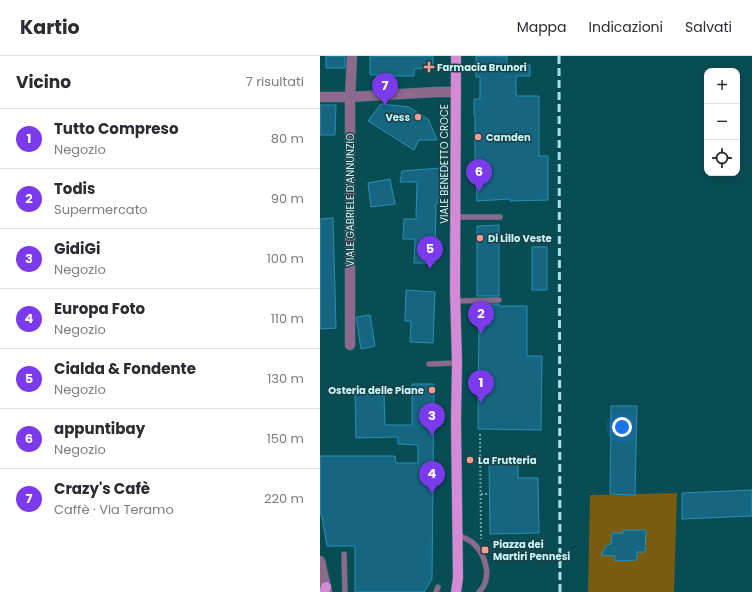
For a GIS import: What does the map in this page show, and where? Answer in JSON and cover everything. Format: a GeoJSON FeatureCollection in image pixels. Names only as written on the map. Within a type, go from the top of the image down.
{"type":"FeatureCollection","features":[{"type":"Feature","properties":{"kind":"main road","name":"VIALE BENEDETTO CROCE"},"geometry":{"type":"LineString","coordinates":[[456,56],[457,590]]}},
{"type":"Feature","properties":{"kind":"street","name":"VIALE GABRIELE D'ANNUNZIO"},"geometry":{"type":"LineString","coordinates":[[350,345],[350,97],[352,56]]}},
{"type":"Feature","properties":{"kind":"street"},"geometry":{"type":"LineString","coordinates":[[320,97],[456,92]]}},
{"type":"Feature","properties":{"kind":"street"},"geometry":{"type":"LineString","coordinates":[[320,561],[326,590]]}},
{"type":"Feature","properties":{"kind":"lane"},"geometry":{"type":"LineString","coordinates":[[456,217],[500,217]]}},
{"type":"Feature","properties":{"kind":"lane"},"geometry":{"type":"LineString","coordinates":[[456,302],[499,300]]}},
{"type":"Feature","properties":{"kind":"lane"},"geometry":{"type":"LineString","coordinates":[[429,364],[457,363]]}},
{"type":"Feature","properties":{"kind":"lane"},"geometry":{"type":"LineString","coordinates":[[458,535],[471,542],[481,553],[486,564],[487,577],[485,584],[479,592]]}},
{"type":"Feature","properties":{"kind":"lane"},"geometry":{"type":"LineString","coordinates":[[344,554],[345,592]]}},
{"type":"Feature","properties":{"kind":"path"},"geometry":{"type":"LineString","coordinates":[[480,434],[481,553]]}},
{"type":"Feature","properties":{"kind":"path"},"geometry":{"type":"LineString","coordinates":[[480,494],[488,494]]}},
{"type":"Feature","properties":{"kind":"shaded area"},"geometry":{"type":"Polygon","coordinates":[[[677,493],[674,592],[588,592],[590,495],[677,493]]]}},
{"type":"Feature","properties":{"kind":"building"},"geometry":{"type":"Polygon","coordinates":[[[326,56],[345,56],[345,68],[326,68],[326,56]]]}},
{"type":"Feature","properties":{"kind":"building"},"geometry":{"type":"Polygon","coordinates":[[[370,56],[433,56],[433,68],[414,69],[414,76],[392,76],[392,74],[370,75],[370,56]]]}},
{"type":"Feature","properties":{"kind":"building"},"geometry":{"type":"Polygon","coordinates":[[[476,56],[507,56],[507,65],[530,65],[530,76],[516,76],[516,96],[539,96],[539,156],[548,156],[548,200],[510,201],[510,199],[477,201],[474,99],[480,99],[480,77],[476,77],[476,56]]]}},
{"type":"Feature","properties":{"kind":"building"},"geometry":{"type":"Polygon","coordinates":[[[381,104],[409,107],[428,119],[437,140],[419,140],[414,150],[368,121],[381,104]]]}},
{"type":"Feature","properties":{"kind":"building"},"geometry":{"type":"Polygon","coordinates":[[[320,105],[336,105],[335,135],[320,135],[320,105]]]}},
{"type":"Feature","properties":{"kind":"building"},"geometry":{"type":"Polygon","coordinates":[[[441,168],[440,203],[436,203],[435,263],[414,263],[415,239],[403,239],[404,219],[416,219],[417,182],[400,182],[402,171],[441,168]]]}},
{"type":"Feature","properties":{"kind":"building"},"geometry":{"type":"Polygon","coordinates":[[[390,179],[395,204],[371,207],[368,183],[390,179]]]}},
{"type":"Feature","properties":{"kind":"building"},"geometry":{"type":"Polygon","coordinates":[[[333,218],[336,328],[320,329],[320,219],[333,218]]]}},
{"type":"Feature","properties":{"kind":"building"},"geometry":{"type":"Polygon","coordinates":[[[499,225],[499,296],[477,296],[477,226],[499,225]]]}},
{"type":"Feature","properties":{"kind":"building"},"geometry":{"type":"Polygon","coordinates":[[[532,247],[547,247],[547,290],[532,290],[532,247]]]}},
{"type":"Feature","properties":{"kind":"building"},"geometry":{"type":"Polygon","coordinates":[[[406,290],[435,292],[433,343],[410,342],[411,321],[405,321],[406,290]]]}},
{"type":"Feature","properties":{"kind":"building"},"geometry":{"type":"Polygon","coordinates":[[[479,304],[527,306],[527,356],[542,356],[541,430],[478,429],[479,304]]]}},
{"type":"Feature","properties":{"kind":"building"},"geometry":{"type":"Polygon","coordinates":[[[370,315],[375,346],[361,349],[356,317],[370,315]]]}},
{"type":"Feature","properties":{"kind":"building"},"geometry":{"type":"Polygon","coordinates":[[[412,384],[434,384],[432,579],[424,592],[355,592],[355,546],[327,546],[320,512],[320,456],[395,456],[396,463],[418,463],[418,445],[398,444],[398,437],[356,438],[355,394],[384,394],[385,425],[412,425],[412,384]]]}},
{"type":"Feature","properties":{"kind":"building"},"geometry":{"type":"Polygon","coordinates":[[[611,406],[637,406],[635,495],[610,494],[611,406]]]}},
{"type":"Feature","properties":{"kind":"building"},"geometry":{"type":"Polygon","coordinates":[[[489,460],[518,460],[518,478],[538,478],[539,533],[490,534],[489,460]]]}},
{"type":"Feature","properties":{"kind":"building"},"geometry":{"type":"Polygon","coordinates":[[[752,490],[752,516],[682,519],[682,493],[752,490]]]}},
{"type":"Feature","properties":{"kind":"building"},"geometry":{"type":"Polygon","coordinates":[[[623,530],[646,530],[645,552],[637,552],[637,560],[615,561],[615,556],[601,555],[607,545],[611,544],[612,533],[623,533],[623,530]]]}},
{"type":"Feature","properties":{"kind":"railway"},"geometry":{"type":"LineString","coordinates":[[559,56],[560,592]]}},
{"type":"Feature","properties":{"kind":"place","name":"Farmacia Brunori"},"geometry":{"type":"Point","coordinates":[429,67]}},
{"type":"Feature","properties":{"kind":"place","name":"Crazy's Cafè"},"geometry":{"type":"Point","coordinates":[385,106]}},
{"type":"Feature","properties":{"kind":"place","name":"Vess"},"geometry":{"type":"Point","coordinates":[418,117]}},
{"type":"Feature","properties":{"kind":"place","name":"Camden"},"geometry":{"type":"Point","coordinates":[478,137]}},
{"type":"Feature","properties":{"kind":"place","name":"appuntibay"},"geometry":{"type":"Point","coordinates":[479,192]}},
{"type":"Feature","properties":{"kind":"place","name":"Di Lillo Veste"},"geometry":{"type":"Point","coordinates":[480,238]}},
{"type":"Feature","properties":{"kind":"place","name":"Cialda & Fondente"},"geometry":{"type":"Point","coordinates":[430,269]}},
{"type":"Feature","properties":{"kind":"place","name":"Todis"},"geometry":{"type":"Point","coordinates":[481,334]}},
{"type":"Feature","properties":{"kind":"place","name":"Osteria delle Piane"},"geometry":{"type":"Point","coordinates":[432,390]}},
{"type":"Feature","properties":{"kind":"place","name":"Tutto Compreso"},"geometry":{"type":"Point","coordinates":[481,403]}},
{"type":"Feature","properties":{"kind":"place","name":"GidiGi"},"geometry":{"type":"Point","coordinates":[432,436]}},
{"type":"Feature","properties":{"kind":"place","name":"La Frutteria"},"geometry":{"type":"Point","coordinates":[470,460]}},
{"type":"Feature","properties":{"kind":"place","name":"Europa Foto"},"geometry":{"type":"Point","coordinates":[432,494]}},
{"type":"Feature","properties":{"kind":"place","name":"Piazza dei Martiri Pennesi"},"geometry":{"type":"Point","coordinates":[485,550]}}]}
